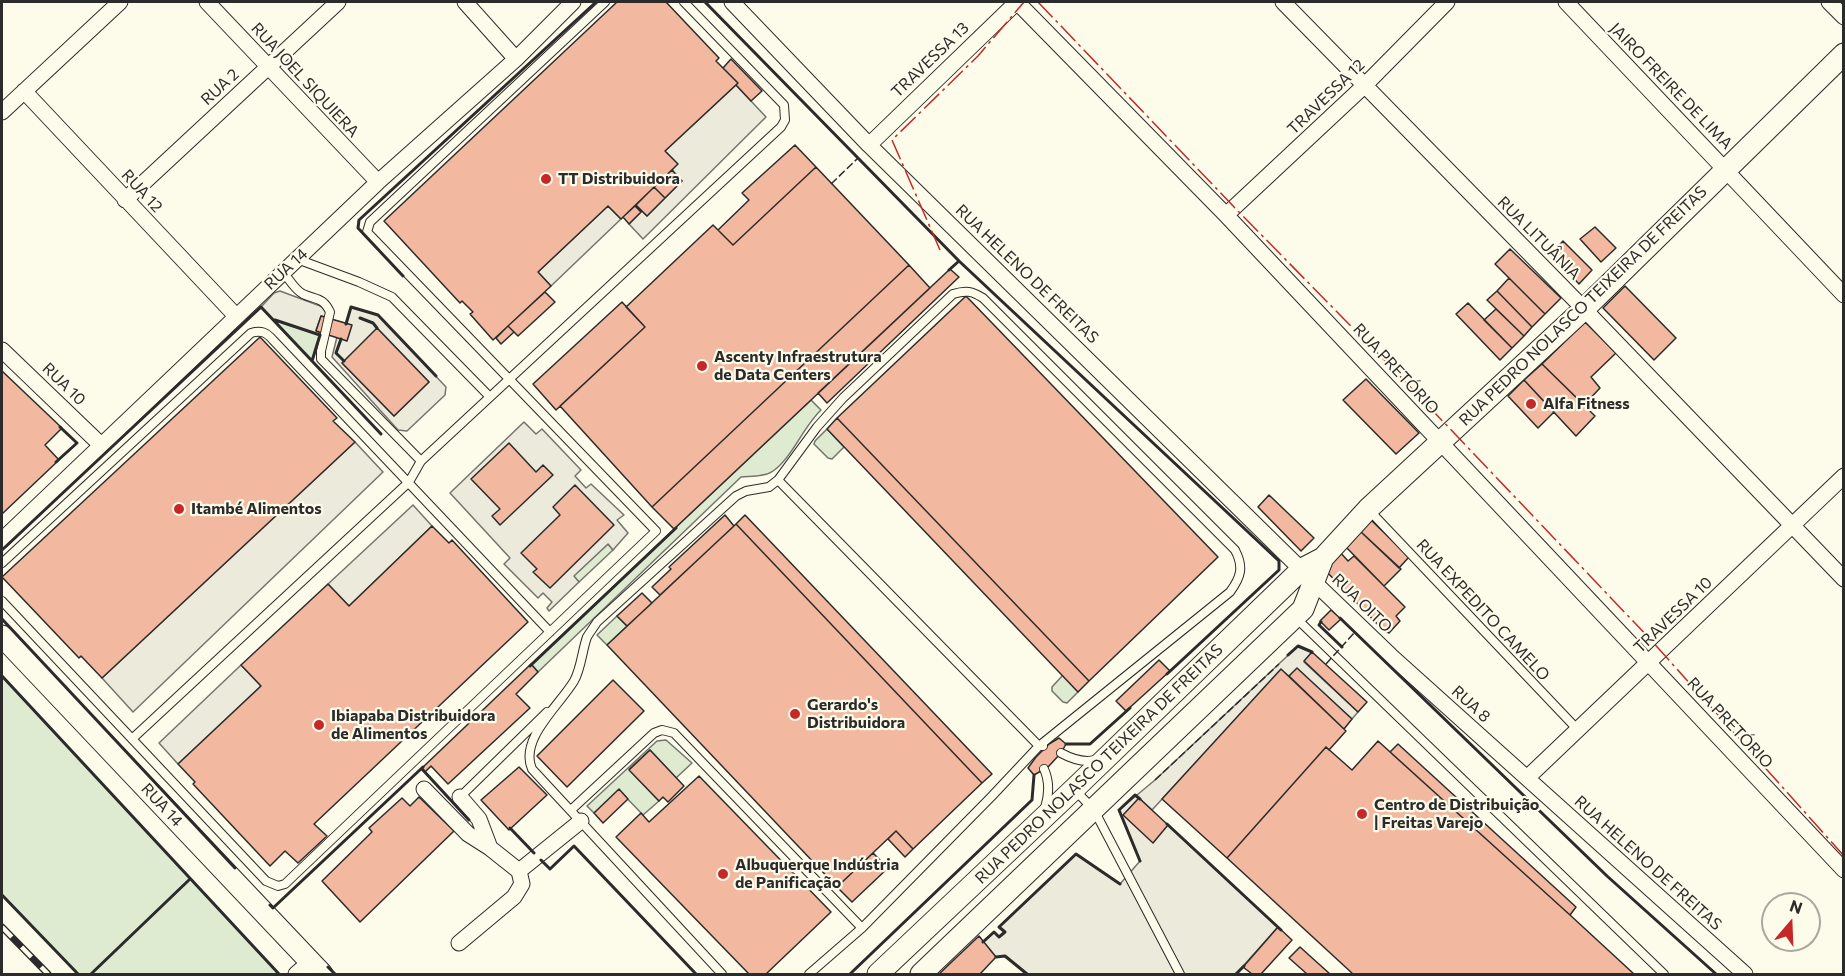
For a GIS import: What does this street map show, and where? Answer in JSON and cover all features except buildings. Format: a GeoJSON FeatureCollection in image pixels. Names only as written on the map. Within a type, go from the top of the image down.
{"type":"FeatureCollection","features":[{"type":"Feature","properties":{"kind":"main road","name":"RUA PEDRO NOLASCO TEIXEIRA DE FREITAS"},"geometry":{"type":"LineString","coordinates":[[878,975],[1106,759],[1308,576],[1368,509],[1584,309],[1725,168],[1844,54]]}},
{"type":"Feature","properties":{"kind":"main road","name":"RUA PEDRO NOLASCO TEIXEIRA DE FREITAS"},"geometry":{"type":"LineString","coordinates":[[921,975],[1295,617],[1305,606],[1308,576]]}},
{"type":"Feature","properties":{"kind":"main road","name":"RUA 14"},"geometry":{"type":"LineString","coordinates":[[2,636],[309,970]]}},
{"type":"Feature","properties":{"kind":"street"},"geometry":{"type":"LineString","coordinates":[[2,112],[120,2]]}},
{"type":"Feature","properties":{"kind":"street","name":"RUA JOEL SIQUIERA"},"geometry":{"type":"LineString","coordinates":[[207,2],[378,182]]}},
{"type":"Feature","properties":{"kind":"street","name":"RUA 2"},"geometry":{"type":"LineString","coordinates":[[125,200],[338,2]]}},
{"type":"Feature","properties":{"kind":"street"},"geometry":{"type":"LineString","coordinates":[[465,2],[516,59]]}},
{"type":"Feature","properties":{"kind":"street","name":"RUA 14"},"geometry":{"type":"LineString","coordinates":[[2,540],[296,259],[378,182],[516,59],[573,2]]}},
{"type":"Feature","properties":{"kind":"street","name":"RUA HELENO DE FREITAS"},"geometry":{"type":"LineString","coordinates":[[732,2],[869,145],[1308,576]]}},
{"type":"Feature","properties":{"kind":"street","name":"TRAVESSA 13"},"geometry":{"type":"LineString","coordinates":[[869,145],[1017,2]]}},
{"type":"Feature","properties":{"kind":"street","name":"RUA PRETÓRIO"},"geometry":{"type":"LineString","coordinates":[[1017,2],[1226,215],[1844,870]]}},
{"type":"Feature","properties":{"kind":"street","name":"RUA LITUÂNIA"},"geometry":{"type":"LineString","coordinates":[[1283,2],[1584,309],[1844,579]]}},
{"type":"Feature","properties":{"kind":"street","name":"TRAVESSA 12"},"geometry":{"type":"LineString","coordinates":[[1226,215],[1364,86],[1448,2]]}},
{"type":"Feature","properties":{"kind":"street","name":"JAIRO FREIRE DE LIMA"},"geometry":{"type":"LineString","coordinates":[[1566,2],[1844,295]]}},
{"type":"Feature","properties":{"kind":"street"},"geometry":{"type":"LineString","coordinates":[[1828,2],[1844,17]]}},
{"type":"Feature","properties":{"kind":"street","name":"RUA 12"},"geometry":{"type":"LineString","coordinates":[[24,91],[236,316]]}},
{"type":"Feature","properties":{"kind":"street","name":"RUA 10"},"geometry":{"type":"LineString","coordinates":[[2,350],[101,445]]}},
{"type":"Feature","properties":{"kind":"street","name":"TRAVESSA 10"},"geometry":{"type":"LineString","coordinates":[[1527,778],[1844,476]]}},
{"type":"Feature","properties":{"kind":"street","name":"RUA OITO"},"geometry":{"type":"LineString","coordinates":[[1308,576],[1391,656]]}},
{"type":"Feature","properties":{"kind":"street","name":"RUA 8"},"geometry":{"type":"LineString","coordinates":[[1391,656],[1527,778]]}},
{"type":"Feature","properties":{"kind":"street","name":"RUA HELENO DE FREITAS"},"geometry":{"type":"LineString","coordinates":[[1527,778],[1744,975]]}},
{"type":"Feature","properties":{"kind":"street"},"geometry":{"type":"LineString","coordinates":[[424,789],[468,834],[519,871],[522,884],[514,897],[459,943]]}},
{"type":"Feature","properties":{"kind":"street"},"geometry":{"type":"LineString","coordinates":[[460,797],[479,819],[490,848]]}},
{"type":"Feature","properties":{"kind":"street"},"geometry":{"type":"LineString","coordinates":[[519,871],[576,815]]}},
{"type":"Feature","properties":{"kind":"lane"},"geometry":{"type":"LineString","coordinates":[[2,601],[266,881],[278,886],[285,884],[656,531],[508,379],[368,232],[367,228],[370,222],[605,2]]}},
{"type":"Feature","properties":{"kind":"lane"},"geometry":{"type":"LineString","coordinates":[[132,739],[409,482],[420,461],[781,127],[785,120],[784,105],[684,2]]}},
{"type":"Feature","properties":{"kind":"lane"},"geometry":{"type":"LineString","coordinates":[[296,259],[359,282],[392,297],[489,396]]}},
{"type":"Feature","properties":{"kind":"lane"},"geometry":{"type":"LineString","coordinates":[[283,272],[301,293],[321,300],[330,312],[321,359],[420,461]]}},
{"type":"Feature","properties":{"kind":"lane"},"geometry":{"type":"LineString","coordinates":[[722,975],[532,769],[528,759],[530,746],[575,680],[588,636],[604,615],[736,496],[746,491],[769,487],[778,480],[817,427],[843,398],[953,294],[963,290],[972,291],[983,298],[1235,550],[1240,560],[1241,571],[1230,592],[1041,749],[862,928],[809,975]]}},
{"type":"Feature","properties":{"kind":"lane"},"geometry":{"type":"LineString","coordinates":[[2,563],[251,333],[259,331],[266,333],[550,632]]}},
{"type":"Feature","properties":{"kind":"lane"},"geometry":{"type":"LineString","coordinates":[[778,480],[1041,749]]}},
{"type":"Feature","properties":{"kind":"lane","name":"RUA EXPEDITO CAMELO"},"geometry":{"type":"LineString","coordinates":[[1368,509],[1578,730]]}},
{"type":"Feature","properties":{"kind":"lane"},"geometry":{"type":"LineString","coordinates":[[1295,617],[1665,975]]}},
{"type":"Feature","properties":{"kind":"lane"},"geometry":{"type":"LineString","coordinates":[[460,797],[560,700]]}},
{"type":"Feature","properties":{"kind":"lane"},"geometry":{"type":"LineString","coordinates":[[576,815],[654,733],[662,729],[674,733],[862,928]]}},
{"type":"Feature","properties":{"kind":"lane"},"geometry":{"type":"LineString","coordinates":[[1061,753],[1087,762],[1106,759]]}},
{"type":"Feature","properties":{"kind":"lane"},"geometry":{"type":"LineString","coordinates":[[1042,819],[1048,797],[1048,778],[1044,769]]}},
{"type":"Feature","properties":{"kind":"lane"},"geometry":{"type":"LineString","coordinates":[[1074,789],[1094,810],[1180,975]]}},
{"type":"Feature","properties":{"kind":"green space"},"geometry":{"type":"Polygon","coordinates":[[[272,319],[320,335],[312,361],[272,319]]]}},
{"type":"Feature","properties":{"kind":"green space"},"geometry":{"type":"Polygon","coordinates":[[[811,400],[821,410],[780,465],[766,474],[741,477],[538,672],[531,664],[811,400]]]}},
{"type":"Feature","properties":{"kind":"green space"},"geometry":{"type":"Polygon","coordinates":[[[827,429],[844,447],[832,459],[814,444],[827,429]]]}},
{"type":"Feature","properties":{"kind":"green space"},"geometry":{"type":"Polygon","coordinates":[[[608,544],[613,550],[579,582],[573,576],[608,544]]]}},
{"type":"Feature","properties":{"kind":"green space"},"geometry":{"type":"Polygon","coordinates":[[[617,616],[627,626],[607,645],[597,635],[617,616]]]}},
{"type":"Feature","properties":{"kind":"green space"},"geometry":{"type":"Polygon","coordinates":[[[1063,675],[1078,692],[1067,703],[1052,691],[1052,687],[1063,675]]]}},
{"type":"Feature","properties":{"kind":"green space"},"geometry":{"type":"Polygon","coordinates":[[[2,676],[279,974],[78,974],[2,895],[2,676]]]}},
{"type":"Feature","properties":{"kind":"green space"},"geometry":{"type":"Polygon","coordinates":[[[666,740],[692,763],[676,778],[650,750],[629,769],[659,801],[643,815],[619,790],[594,813],[587,806],[657,741],[666,740]]]}},
{"type":"Feature","properties":{"kind":"shaded area"},"geometry":{"type":"Polygon","coordinates":[[[736,85],[766,117],[643,239],[629,224],[641,212],[635,206],[647,216],[682,181],[672,170],[677,164],[665,151],[736,85]]]}},
{"type":"Feature","properties":{"kind":"shaded area"},"geometry":{"type":"Polygon","coordinates":[[[608,206],[621,219],[551,286],[538,272],[608,206]]]}},
{"type":"Feature","properties":{"kind":"shaded area"},"geometry":{"type":"Polygon","coordinates":[[[280,291],[323,307],[327,313],[326,317],[321,316],[316,330],[321,332],[320,335],[272,319],[261,307],[274,293],[280,291]]]}},
{"type":"Feature","properties":{"kind":"shaded area"},"geometry":{"type":"Polygon","coordinates":[[[351,307],[378,315],[446,387],[445,395],[407,431],[398,430],[332,357],[337,337],[346,324],[351,307]],[[378,329],[342,363],[394,416],[429,382],[378,329]]]}},
{"type":"Feature","properties":{"kind":"shaded area"},"geometry":{"type":"Polygon","coordinates":[[[524,422],[536,434],[542,429],[581,470],[575,476],[586,488],[591,484],[624,515],[617,520],[628,533],[613,550],[608,544],[574,576],[579,582],[549,611],[547,608],[552,602],[543,593],[538,598],[504,564],[510,558],[450,493],[524,422]]]}},
{"type":"Feature","properties":{"kind":"shaded area"},"geometry":{"type":"Polygon","coordinates":[[[355,442],[383,472],[133,712],[102,678],[355,442]]]}},
{"type":"Feature","properties":{"kind":"shaded area"},"geometry":{"type":"Polygon","coordinates":[[[413,505],[432,526],[349,606],[328,584],[413,505]]]}},
{"type":"Feature","properties":{"kind":"shaded area"},"geometry":{"type":"Polygon","coordinates":[[[1298,646],[1312,652],[1304,662],[1358,712],[1352,719],[1297,669],[1289,676],[1281,670],[1152,810],[1139,798],[1124,815],[1168,825],[1278,927],[1236,974],[1027,974],[1005,956],[996,957],[983,942],[994,932],[999,937],[1004,932],[999,927],[1076,854],[1120,884],[1140,861],[1119,810],[1155,780],[1298,646]]]}},
{"type":"Feature","properties":{"kind":"shaded area"},"geometry":{"type":"Polygon","coordinates":[[[241,665],[261,686],[178,764],[159,743],[241,665]]]}},
{"type":"Feature","properties":{"kind":"railway"},"geometry":{"type":"LineString","coordinates":[[2,927],[48,974]]}},
{"type":"Feature","properties":{"kind":"fence"},"geometry":{"type":"LineString","coordinates":[[831,184],[858,158]]}},
{"type":"Feature","properties":{"kind":"fence"},"geometry":{"type":"LineString","coordinates":[[1326,664],[1355,632]]}},
{"type":"Feature","properties":{"kind":"fence"},"geometry":{"type":"LineString","coordinates":[[1155,780],[1279,664]]}},
{"type":"Feature","properties":{"kind":"wall"},"geometry":{"type":"LineString","coordinates":[[403,276],[358,228],[359,220],[596,2]]}},
{"type":"Feature","properties":{"kind":"wall"},"geometry":{"type":"LineString","coordinates":[[705,2],[959,261],[949,270]]}},
{"type":"Feature","properties":{"kind":"wall"},"geometry":{"type":"LineString","coordinates":[[959,261],[1279,561],[1279,570],[1167,674]]}},
{"type":"Feature","properties":{"kind":"wall"},"geometry":{"type":"LineString","coordinates":[[2,550],[261,307],[381,434]]}},
{"type":"Feature","properties":{"kind":"wall"},"geometry":{"type":"LineString","coordinates":[[346,324],[351,307],[378,315],[436,376]]}},
{"type":"Feature","properties":{"kind":"wall"},"geometry":{"type":"LineString","coordinates":[[360,318],[373,323],[377,328]]}},
{"type":"Feature","properties":{"kind":"wall"},"geometry":{"type":"LineString","coordinates":[[275,320],[320,335],[312,361]]}},
{"type":"Feature","properties":{"kind":"wall"},"geometry":{"type":"LineString","coordinates":[[341,339],[336,353],[344,361]]}},
{"type":"Feature","properties":{"kind":"wall"},"geometry":{"type":"LineString","coordinates":[[56,462],[77,443],[60,427]]}},
{"type":"Feature","properties":{"kind":"wall"},"geometry":{"type":"LineString","coordinates":[[530,666],[676,528]]}},
{"type":"Feature","properties":{"kind":"wall"},"geometry":{"type":"LineString","coordinates":[[1340,618],[1607,876],[1716,974]]}},
{"type":"Feature","properties":{"kind":"wall"},"geometry":{"type":"LineString","coordinates":[[2,619],[235,868]]}},
{"type":"Feature","properties":{"kind":"wall"},"geometry":{"type":"LineString","coordinates":[[1321,622],[1319,625],[1342,647]]}},
{"type":"Feature","properties":{"kind":"wall"},"geometry":{"type":"LineString","coordinates":[[1288,655],[1298,646],[1312,652]]}},
{"type":"Feature","properties":{"kind":"wall"},"geometry":{"type":"LineString","coordinates":[[2,676],[279,974]]}},
{"type":"Feature","properties":{"kind":"wall"},"geometry":{"type":"LineString","coordinates":[[1066,744],[1090,744],[1130,708]]}},
{"type":"Feature","properties":{"kind":"wall"},"geometry":{"type":"LineString","coordinates":[[270,905],[273,908],[423,767]]}},
{"type":"Feature","properties":{"kind":"wall"},"geometry":{"type":"LineString","coordinates":[[422,769],[469,820]]}},
{"type":"Feature","properties":{"kind":"wall"},"geometry":{"type":"LineString","coordinates":[[850,974],[1032,800],[1034,775]]}},
{"type":"Feature","properties":{"kind":"wall"},"geometry":{"type":"LineString","coordinates":[[1140,799],[1135,795],[1119,810],[1140,861]]}},
{"type":"Feature","properties":{"kind":"wall"},"geometry":{"type":"LineString","coordinates":[[1167,824],[1281,930]]}},
{"type":"Feature","properties":{"kind":"wall"},"geometry":{"type":"LineString","coordinates":[[510,828],[534,853]]}},
{"type":"Feature","properties":{"kind":"wall"},"geometry":{"type":"LineString","coordinates":[[541,860],[550,869],[574,846],[696,974]]}},
{"type":"Feature","properties":{"kind":"wall"},"geometry":{"type":"LineString","coordinates":[[983,942],[994,932],[999,937],[1005,932],[999,927],[1076,854],[1120,884]]}},
{"type":"Feature","properties":{"kind":"wall"},"geometry":{"type":"LineString","coordinates":[[91,974],[190,879]]}},
{"type":"Feature","properties":{"kind":"wall"},"geometry":{"type":"LineString","coordinates":[[2,895],[78,974]]}},
{"type":"Feature","properties":{"kind":"wall"},"geometry":{"type":"LineString","coordinates":[[996,957],[1005,956],[1027,974]]}},
{"type":"Feature","properties":{"kind":"wall"},"geometry":{"type":"LineString","coordinates":[[1236,974],[1244,966]]}},
{"type":"Feature","properties":{"kind":"wall"},"geometry":{"type":"LineString","coordinates":[[328,967],[335,974]]}},
{"type":"Feature","properties":{"kind":"power"},"geometry":{"type":"LineString","coordinates":[[940,250],[892,140],[978,56],[1024,2]]}},
{"type":"Feature","properties":{"kind":"power"},"geometry":{"type":"LineString","coordinates":[[1038,2],[1651,640],[1844,856]]}},
{"type":"Feature","properties":{"kind":"place","name":"TT Distribuidora"},"geometry":{"type":"Point","coordinates":[546,179]}},
{"type":"Feature","properties":{"kind":"place","name":"Ascenty Infraestrutura de Data Centers"},"geometry":{"type":"Point","coordinates":[702,366]}},
{"type":"Feature","properties":{"kind":"place","name":"Alfa Fitness"},"geometry":{"type":"Point","coordinates":[1531,404]}},
{"type":"Feature","properties":{"kind":"place","name":"Itambé Alimentos"},"geometry":{"type":"Point","coordinates":[179,509]}},
{"type":"Feature","properties":{"kind":"place","name":"Gerardo's Distribuidora"},"geometry":{"type":"Point","coordinates":[795,714]}},
{"type":"Feature","properties":{"kind":"place","name":"Ibiapaba Distribuidora de Alimentos"},"geometry":{"type":"Point","coordinates":[319,725]}},
{"type":"Feature","properties":{"kind":"place","name":"Centro de Distribuição | Freitas Varejo"},"geometry":{"type":"Point","coordinates":[1362,814]}},
{"type":"Feature","properties":{"kind":"place","name":"Albuquerque Indústria de Panificação"},"geometry":{"type":"Point","coordinates":[723,874]}}]}
